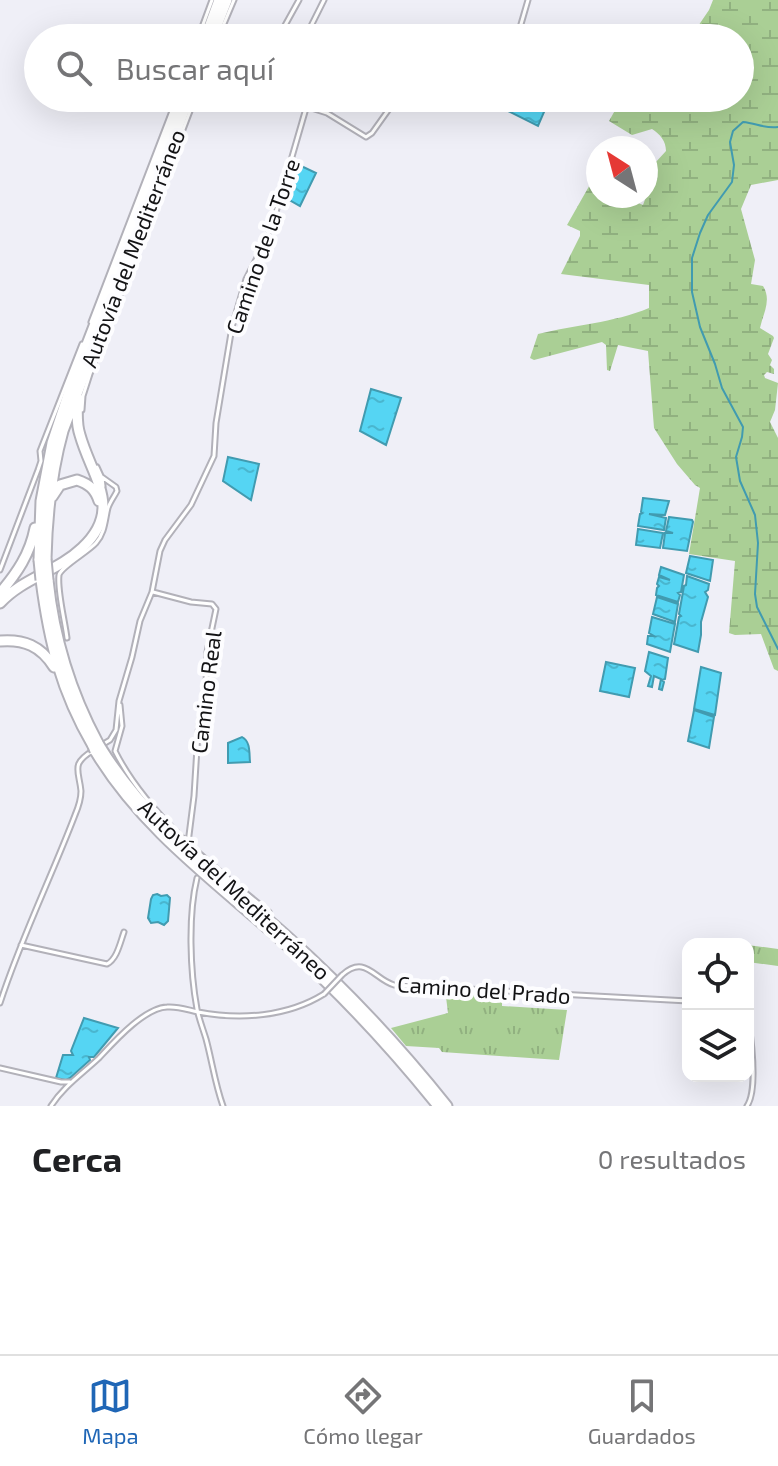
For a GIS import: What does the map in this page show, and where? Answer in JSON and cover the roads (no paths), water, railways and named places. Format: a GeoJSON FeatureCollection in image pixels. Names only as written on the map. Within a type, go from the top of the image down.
{"type":"FeatureCollection","features":[{"type":"Feature","properties":{"kind":"highway"},"geometry":{"type":"LineString","coordinates":[[210,24],[219,0]]}},
{"type":"Feature","properties":{"kind":"highway"},"geometry":{"type":"LineString","coordinates":[[218,24],[227,0]]}},
{"type":"Feature","properties":{"kind":"highway","name":"Autovía del Mediterráneo"},"geometry":{"type":"LineString","coordinates":[[174,112],[52,443],[44,504],[43,560],[48,632],[61,677],[97,747],[158,822],[346,992],[394,1042],[447,1106]]}},
{"type":"Feature","properties":{"kind":"highway","name":"Autovía del Mediterráneo"},"geometry":{"type":"LineString","coordinates":[[44,504],[56,453],[83,377],[187,112]]}},
{"type":"Feature","properties":{"kind":"highway"},"geometry":{"type":"LineString","coordinates":[[0,598],[72,557],[95,534],[101,521],[104,505],[99,477],[79,433],[78,401],[83,377]]}},
{"type":"Feature","properties":{"kind":"highway"},"geometry":{"type":"LineString","coordinates":[[77,480],[88,484],[96,492],[100,508],[86,540],[66,556],[26,577],[0,598],[28,553],[44,504],[60,485],[77,480]]}},
{"type":"Feature","properties":{"kind":"highway","name":"Autovía del Mediterráneo"},"geometry":{"type":"LineString","coordinates":[[44,580],[62,660],[74,692],[76,715],[128,799],[189,861],[322,977],[396,1054],[438,1106]]}},
{"type":"Feature","properties":{"kind":"highway"},"geometry":{"type":"LineString","coordinates":[[0,641],[19,640],[35,646],[48,657],[61,677]]}},
{"type":"Feature","properties":{"kind":"street"},"geometry":{"type":"LineString","coordinates":[[203,24],[212,0]]}},
{"type":"Feature","properties":{"kind":"street"},"geometry":{"type":"LineString","coordinates":[[224,24],[234,0]]}},
{"type":"Feature","properties":{"kind":"street"},"geometry":{"type":"LineString","coordinates":[[286,24],[299,0]]}},
{"type":"Feature","properties":{"kind":"street"},"geometry":{"type":"LineString","coordinates":[[312,24],[324,0]]}},
{"type":"Feature","properties":{"kind":"street"},"geometry":{"type":"LineString","coordinates":[[521,24],[528,0]]}},
{"type":"Feature","properties":{"kind":"street"},"geometry":{"type":"LineString","coordinates":[[0,570],[38,470],[40,451],[173,112]]}},
{"type":"Feature","properties":{"kind":"street"},"geometry":{"type":"LineString","coordinates":[[67,638],[60,572],[84,555],[100,538],[109,506],[117,491],[116,487],[99,477],[81,420],[83,396],[187,112]]}},
{"type":"Feature","properties":{"kind":"street","name":"Camino de la Torre"},"geometry":{"type":"LineString","coordinates":[[0,1003],[76,813],[81,794],[78,766],[87,754],[114,735],[119,701],[140,621],[152,592],[160,551],[191,505],[214,456],[225,361],[235,313],[246,279],[265,242],[306,112]]}},
{"type":"Feature","properties":{"kind":"street"},"geometry":{"type":"LineString","coordinates":[[324,112],[366,137],[387,112]]}},
{"type":"Feature","properties":{"kind":"street"},"geometry":{"type":"LineString","coordinates":[[99,477],[110,483]]}},
{"type":"Feature","properties":{"kind":"street","name":"Camino Real"},"geometry":{"type":"LineString","coordinates":[[152,592],[212,604],[216,609],[207,652],[188,843]]}},
{"type":"Feature","properties":{"kind":"street"},"geometry":{"type":"LineString","coordinates":[[119,701],[122,726],[116,754],[154,807],[188,843],[269,912]]}},
{"type":"Feature","properties":{"kind":"street"},"geometry":{"type":"LineString","coordinates":[[197,878],[192,939],[193,982],[197,1012],[223,1106]]}},
{"type":"Feature","properties":{"kind":"street"},"geometry":{"type":"LineString","coordinates":[[21,945],[107,964],[114,957],[124,932]]}},
{"type":"Feature","properties":{"kind":"street","name":"Camino del Prado"},"geometry":{"type":"LineString","coordinates":[[51,1106],[70,1082],[98,1059],[121,1034],[155,1011],[165,1007],[179,1008],[239,1017],[282,1011],[324,994],[352,968],[372,970],[385,982],[394,985],[682,1001]]}},
{"type":"Feature","properties":{"kind":"street"},"geometry":{"type":"LineString","coordinates":[[0,1068],[70,1082]]}},
{"type":"Feature","properties":{"kind":"street"},"geometry":{"type":"LineString","coordinates":[[747,1106],[752,1096],[752,1082]]}},
{"type":"Feature","properties":{"kind":"water"},"geometry":{"type":"Polygon","coordinates":[[[510,112],[544,112],[538,126],[510,112]]]}},
{"type":"Feature","properties":{"kind":"water"},"geometry":{"type":"Polygon","coordinates":[[[299,165],[316,173],[300,206],[286,198],[299,165]]]}},
{"type":"Feature","properties":{"kind":"water"},"geometry":{"type":"Polygon","coordinates":[[[371,389],[401,398],[386,445],[360,431],[371,389]]]}},
{"type":"Feature","properties":{"kind":"water"},"geometry":{"type":"Polygon","coordinates":[[[228,457],[259,464],[251,500],[223,481],[228,457]]]}},
{"type":"Feature","properties":{"kind":"water"},"geometry":{"type":"Polygon","coordinates":[[[643,498],[669,501],[665,515],[649,514],[666,518],[664,530],[638,526],[643,498]]]}},
{"type":"Feature","properties":{"kind":"water"},"geometry":{"type":"Polygon","coordinates":[[[669,517],[692,520],[687,551],[663,548],[665,533],[673,533],[666,531],[669,517]]]}},
{"type":"Feature","properties":{"kind":"water"},"geometry":{"type":"Polygon","coordinates":[[[638,529],[663,533],[660,548],[636,545],[638,529]]]}},
{"type":"Feature","properties":{"kind":"water"},"geometry":{"type":"Polygon","coordinates":[[[690,556],[713,560],[710,581],[686,573],[690,556]]]}},
{"type":"Feature","properties":{"kind":"water"},"geometry":{"type":"Polygon","coordinates":[[[661,567],[684,575],[678,602],[656,595],[659,577],[670,580],[659,575],[661,567]]]}},
{"type":"Feature","properties":{"kind":"water"},"geometry":{"type":"Polygon","coordinates":[[[687,576],[709,584],[705,592],[708,597],[701,622],[698,652],[674,644],[687,576]]]}},
{"type":"Feature","properties":{"kind":"water"},"geometry":{"type":"Polygon","coordinates":[[[657,597],[678,604],[675,622],[653,614],[657,597]]]}},
{"type":"Feature","properties":{"kind":"water"},"geometry":{"type":"Polygon","coordinates":[[[652,617],[675,624],[670,652],[647,644],[648,636],[654,636],[649,633],[652,617]]]}},
{"type":"Feature","properties":{"kind":"water"},"geometry":{"type":"Polygon","coordinates":[[[649,652],[668,658],[662,690],[659,689],[661,679],[654,676],[652,687],[648,686],[651,676],[645,671],[649,652]]]}},
{"type":"Feature","properties":{"kind":"water"},"geometry":{"type":"Polygon","coordinates":[[[606,662],[635,668],[629,697],[600,691],[606,662]]]}},
{"type":"Feature","properties":{"kind":"water"},"geometry":{"type":"Polygon","coordinates":[[[701,667],[721,673],[715,715],[694,709],[701,667]]]}},
{"type":"Feature","properties":{"kind":"water"},"geometry":{"type":"Polygon","coordinates":[[[694,710],[714,717],[709,748],[688,741],[694,710]]]}},
{"type":"Feature","properties":{"kind":"water"},"geometry":{"type":"Polygon","coordinates":[[[242,737],[248,745],[250,762],[228,763],[228,743],[242,737]]]}},
{"type":"Feature","properties":{"kind":"water"},"geometry":{"type":"Polygon","coordinates":[[[157,894],[170,898],[168,921],[164,925],[151,923],[148,918],[151,899],[157,894]]]}},
{"type":"Feature","properties":{"kind":"water"},"geometry":{"type":"Polygon","coordinates":[[[84,1018],[118,1028],[94,1057],[89,1057],[90,1060],[70,1078],[56,1078],[63,1055],[73,1055],[71,1051],[84,1018]]]}},
{"type":"Feature","properties":{"kind":"waterway"},"geometry":{"type":"LineString","coordinates":[[778,127],[743,122],[733,131],[730,142],[734,165],[732,182],[708,215],[692,258],[692,292],[700,327],[722,388],[743,427],[736,457],[740,481],[755,515],[757,607],[778,649]]}}]}
